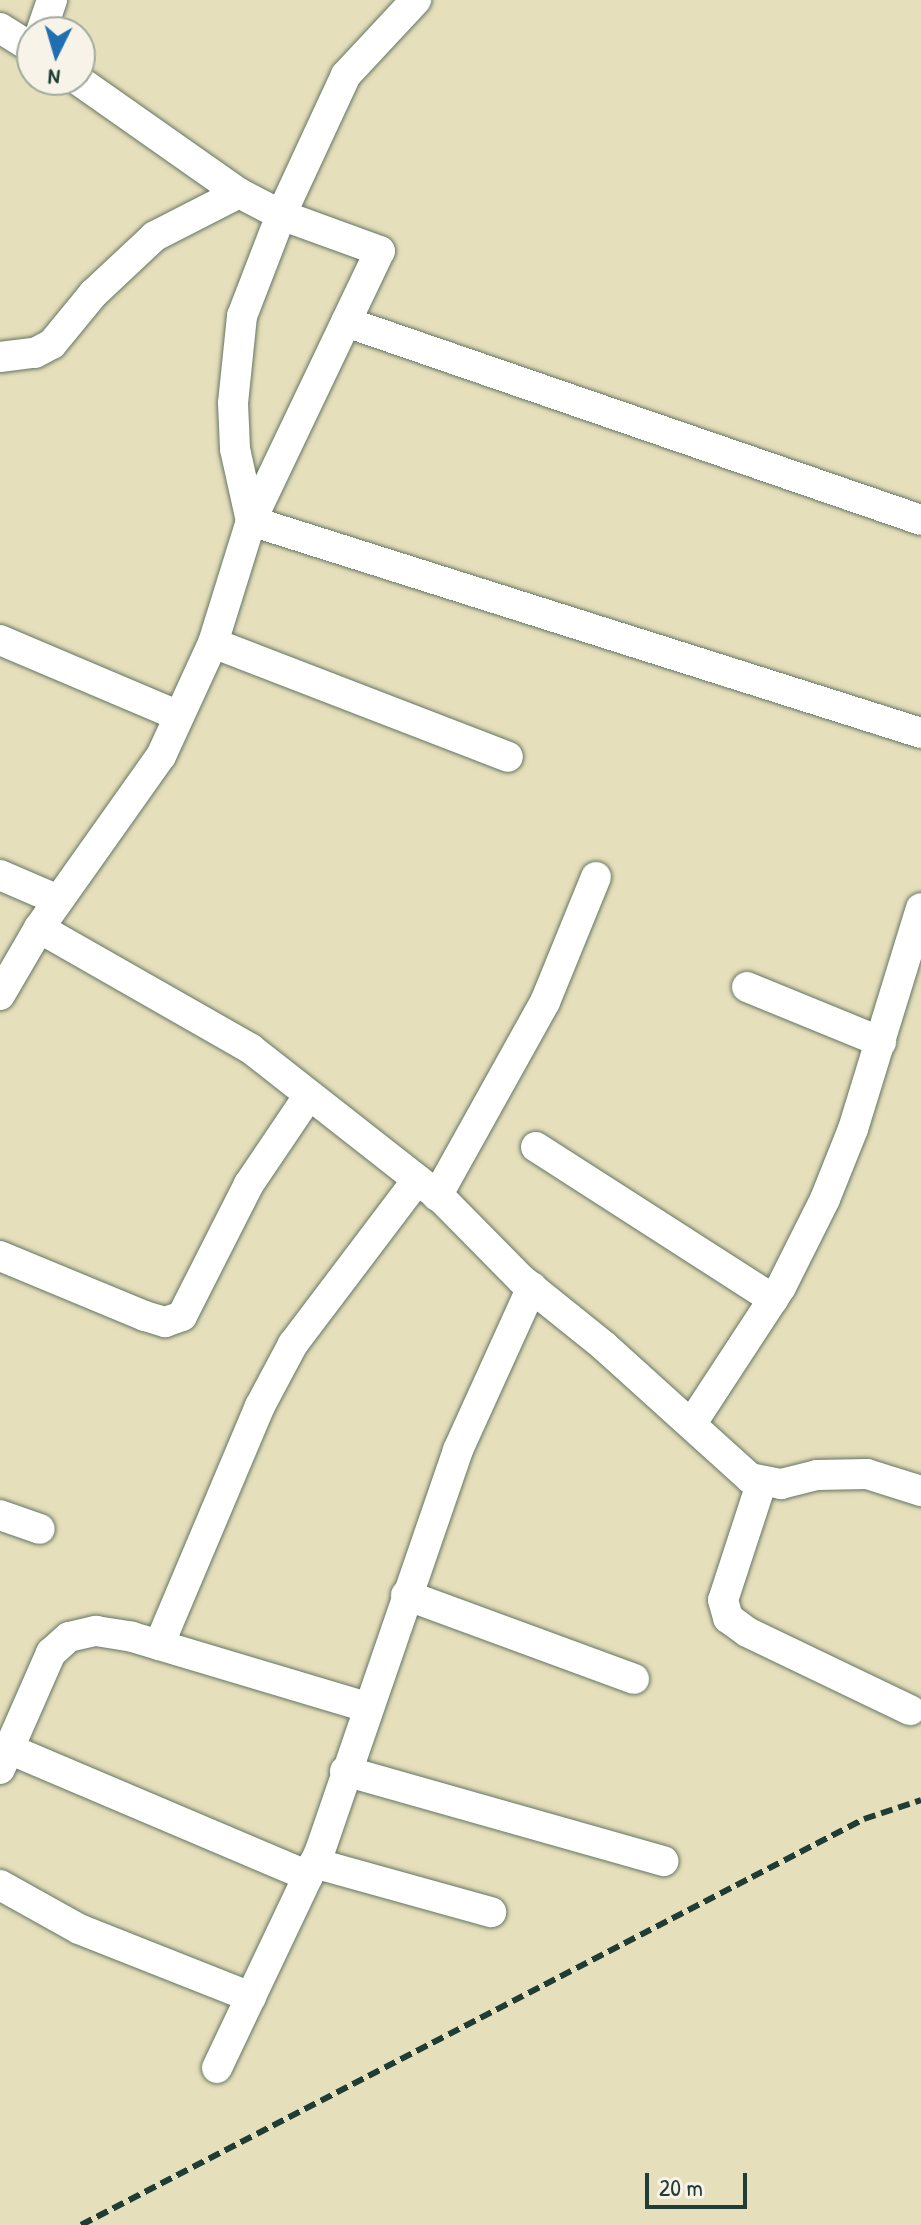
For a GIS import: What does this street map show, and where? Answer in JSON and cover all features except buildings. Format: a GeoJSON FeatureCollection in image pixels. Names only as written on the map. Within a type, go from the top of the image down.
{"type":"FeatureCollection","features":[{"type":"Feature","properties":{"kind":"street"},"geometry":{"type":"LineString","coordinates":[[251,521],[235,449],[233,403],[242,316],[281,215],[346,75],[416,0]]}},
{"type":"Feature","properties":{"kind":"street"},"geometry":{"type":"LineString","coordinates":[[0,995],[39,928],[161,756],[213,643],[251,521],[380,251],[281,215],[239,193],[96,93]]}},
{"type":"Feature","properties":{"kind":"street"},"geometry":{"type":"LineString","coordinates":[[0,357],[35,353],[52,344],[93,294],[155,236],[239,193]]}},
{"type":"Feature","properties":{"kind":"street"},"geometry":{"type":"LineString","coordinates":[[346,322],[921,520]]}},
{"type":"Feature","properties":{"kind":"street"},"geometry":{"type":"LineString","coordinates":[[251,521],[921,733]]}},
{"type":"Feature","properties":{"kind":"street"},"geometry":{"type":"LineString","coordinates":[[0,640],[179,716]]}},
{"type":"Feature","properties":{"kind":"street"},"geometry":{"type":"LineString","coordinates":[[213,643],[508,757]]}},
{"type":"Feature","properties":{"kind":"street"},"geometry":{"type":"LineString","coordinates":[[0,875],[58,900]]}},
{"type":"Feature","properties":{"kind":"street"},"geometry":{"type":"LineString","coordinates":[[159,1645],[260,1406],[293,1344],[427,1188],[545,1002],[596,877]]}},
{"type":"Feature","properties":{"kind":"street"},"geometry":{"type":"LineString","coordinates":[[692,1423],[773,1299],[825,1199],[881,1042],[921,908]]}},
{"type":"Feature","properties":{"kind":"street"},"geometry":{"type":"LineString","coordinates":[[39,928],[251,1049],[427,1188],[532,1287],[692,1423],[750,1478],[781,1484],[817,1475],[867,1474],[921,1491]]}},
{"type":"Feature","properties":{"kind":"street"},"geometry":{"type":"LineString","coordinates":[[747,987],[881,1042]]}},
{"type":"Feature","properties":{"kind":"street"},"geometry":{"type":"LineString","coordinates":[[0,1256],[145,1316],[165,1322],[182,1316],[249,1184],[309,1095]]}},
{"type":"Feature","properties":{"kind":"street"},"geometry":{"type":"LineString","coordinates":[[536,1147],[773,1299]]}},
{"type":"Feature","properties":{"kind":"street"},"geometry":{"type":"LineString","coordinates":[[217,2068],[311,1869],[406,1595],[484,1386],[532,1287]]}},
{"type":"Feature","properties":{"kind":"street"},"geometry":{"type":"LineString","coordinates":[[762,1481],[723,1600],[728,1618],[747,1632],[910,1710]]}},
{"type":"Feature","properties":{"kind":"street"},"geometry":{"type":"LineString","coordinates":[[0,1515],[40,1529]]}},
{"type":"Feature","properties":{"kind":"street"},"geometry":{"type":"LineString","coordinates":[[406,1595],[634,1679]]}},
{"type":"Feature","properties":{"kind":"street"},"geometry":{"type":"LineString","coordinates":[[367,1707],[159,1645],[96,1631],[69,1637],[51,1653],[4,1759],[311,1869],[491,1912]]}},
{"type":"Feature","properties":{"kind":"street"},"geometry":{"type":"LineString","coordinates":[[345,1771],[664,1861]]}},
{"type":"Feature","properties":{"kind":"street"},"geometry":{"type":"LineString","coordinates":[[0,1885],[79,1929],[251,1997]]}},
{"type":"Feature","properties":{"kind":"railway"},"geometry":{"type":"LineString","coordinates":[[81,2225],[864,1819],[921,1800]]}}]}
